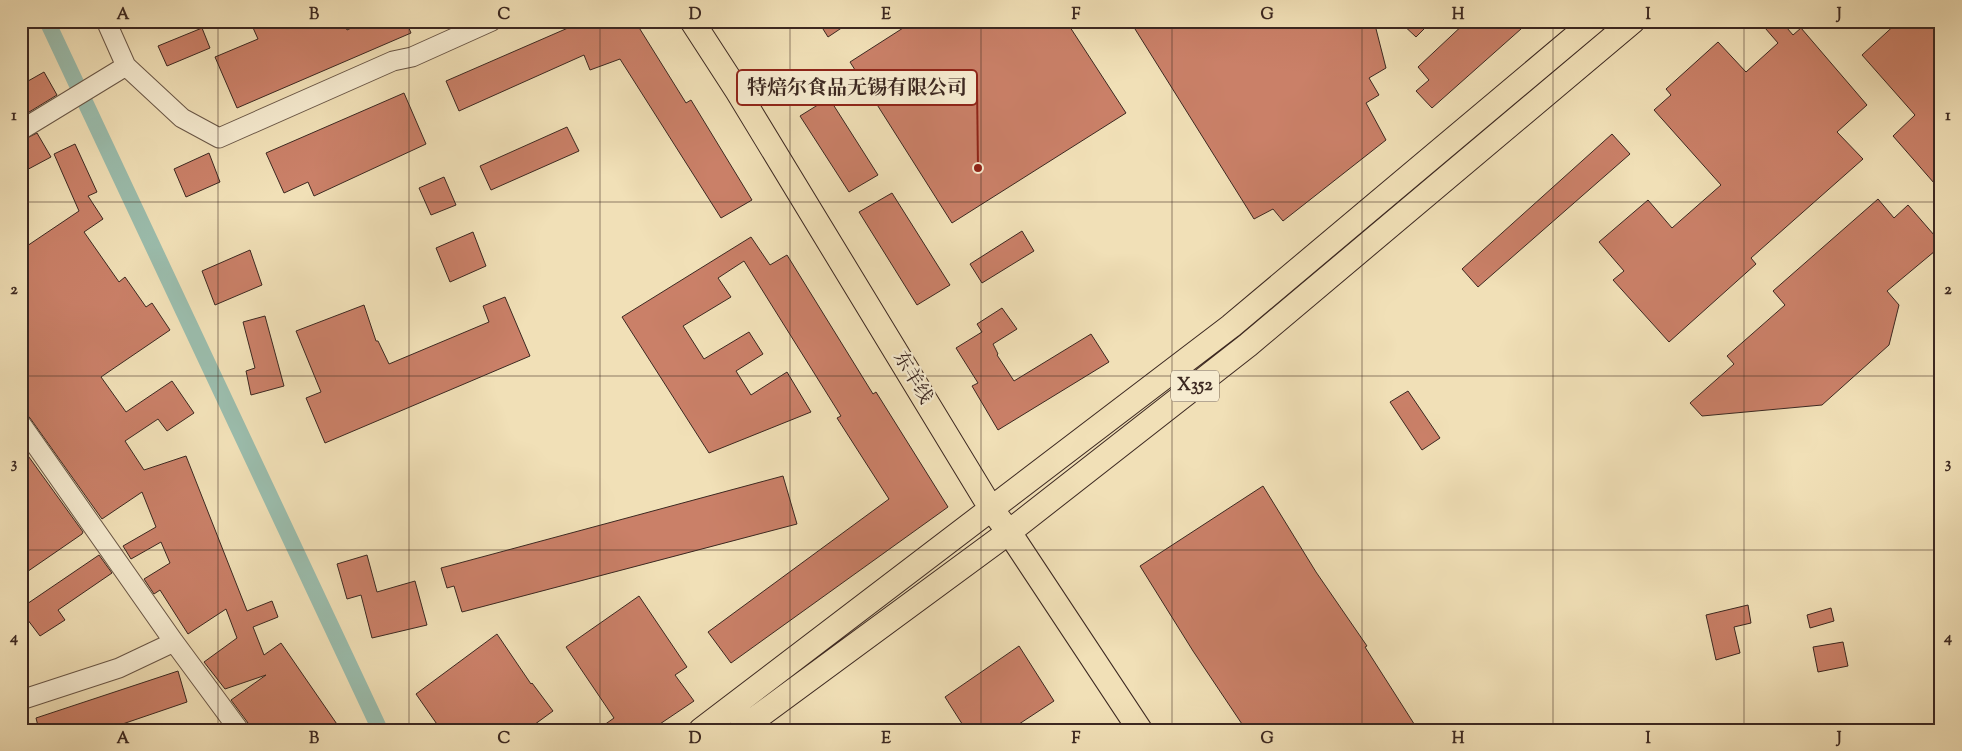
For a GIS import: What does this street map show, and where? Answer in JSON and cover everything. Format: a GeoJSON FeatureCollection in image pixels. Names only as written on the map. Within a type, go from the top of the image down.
{"type":"FeatureCollection","features":[{"type":"Feature","properties":{"kind":"main road","name":"东羊线"},"geometry":{"type":"LineString","coordinates":[[692,21],[738,92],[992,510],[1009,532],[1140,730]]}},
{"type":"Feature","properties":{"kind":"main road","name":"X352"},"geometry":{"type":"LineString","coordinates":[[701,730],[1231,326],[1594,21]]}},
{"type":"Feature","properties":{"kind":"main road","name":"X352"},"geometry":{"type":"LineString","coordinates":[[740,730],[1009,532],[1248,346],[1633,21]]}},
{"type":"Feature","properties":{"kind":"street"},"geometry":{"type":"LineString","coordinates":[[106,21],[126,66],[182,118],[219,138],[394,61],[412,57],[492,21]]}},
{"type":"Feature","properties":{"kind":"street"},"geometry":{"type":"LineString","coordinates":[[21,130],[126,66]]}},
{"type":"Feature","properties":{"kind":"street"},"geometry":{"type":"LineString","coordinates":[[21,424],[174,642],[239,730]]}},
{"type":"Feature","properties":{"kind":"street"},"geometry":{"type":"LineString","coordinates":[[21,700],[119,668],[174,642]]}},
{"type":"Feature","properties":{"kind":"building"},"geometry":{"type":"Polygon","coordinates":[[[250,21],[343,21],[347,30],[366,21],[406,21],[411,33],[237,108],[215,57],[258,39],[250,21]]]}},
{"type":"Feature","properties":{"kind":"building"},"geometry":{"type":"Polygon","coordinates":[[[584,21],[630,21],[638,26],[686,103],[691,100],[752,200],[721,218],[620,59],[590,70],[584,55],[459,111],[446,81],[584,21]]]}},
{"type":"Feature","properties":{"kind":"building"},"geometry":{"type":"Polygon","coordinates":[[[818,21],[852,21],[828,37],[818,21]]]}},
{"type":"Feature","properties":{"kind":"building"},"geometry":{"type":"Polygon","coordinates":[[[914,21],[1066,21],[1126,113],[952,223],[850,62],[914,21]]]}},
{"type":"Feature","properties":{"kind":"building"},"geometry":{"type":"Polygon","coordinates":[[[1130,21],[1374,21],[1386,68],[1369,78],[1379,95],[1366,103],[1386,140],[1283,221],[1273,209],[1254,219],[1130,21]]]}},
{"type":"Feature","properties":{"kind":"building"},"geometry":{"type":"Polygon","coordinates":[[[1399,21],[1432,21],[1416,37],[1399,21]]]}},
{"type":"Feature","properties":{"kind":"building"},"geometry":{"type":"Polygon","coordinates":[[[1467,21],[1530,21],[1432,108],[1416,91],[1429,80],[1418,67],[1467,21]]]}},
{"type":"Feature","properties":{"kind":"building"},"geometry":{"type":"Polygon","coordinates":[[[1759,21],[1781,21],[1793,35],[1801,28],[1867,105],[1837,132],[1863,159],[1751,258],[1756,264],[1669,342],[1613,280],[1624,271],[1599,242],[1648,200],[1672,228],[1721,185],[1654,110],[1671,95],[1666,89],[1718,42],[1746,72],[1778,43],[1759,21]]]}},
{"type":"Feature","properties":{"kind":"building"},"geometry":{"type":"Polygon","coordinates":[[[1899,21],[1941,21],[1941,191],[1893,136],[1915,115],[1862,55],[1899,21]]]}},
{"type":"Feature","properties":{"kind":"building"},"geometry":{"type":"Polygon","coordinates":[[[202,28],[210,48],[167,66],[158,46],[202,28]]]}},
{"type":"Feature","properties":{"kind":"building"},"geometry":{"type":"Polygon","coordinates":[[[44,72],[57,95],[21,117],[21,85],[44,72]]]}},
{"type":"Feature","properties":{"kind":"building"},"geometry":{"type":"Polygon","coordinates":[[[404,93],[426,144],[314,196],[308,182],[284,193],[266,153],[404,93]]]}},
{"type":"Feature","properties":{"kind":"building"},"geometry":{"type":"Polygon","coordinates":[[[829,98],[878,175],[849,192],[800,116],[829,98]]]}},
{"type":"Feature","properties":{"kind":"building"},"geometry":{"type":"Polygon","coordinates":[[[567,127],[579,151],[491,190],[480,166],[567,127]]]}},
{"type":"Feature","properties":{"kind":"building"},"geometry":{"type":"Polygon","coordinates":[[[37,133],[51,157],[21,173],[21,141],[37,133]]]}},
{"type":"Feature","properties":{"kind":"building"},"geometry":{"type":"Polygon","coordinates":[[[1612,134],[1630,154],[1478,287],[1462,269],[1612,134]]]}},
{"type":"Feature","properties":{"kind":"building"},"geometry":{"type":"Polygon","coordinates":[[[75,144],[97,192],[88,196],[103,219],[84,232],[119,282],[125,277],[146,307],[152,303],[170,330],[101,377],[126,412],[172,381],[194,413],[167,431],[158,419],[125,441],[144,470],[186,456],[247,611],[272,601],[278,617],[253,627],[264,655],[281,643],[341,730],[250,730],[248,723],[231,700],[266,675],[225,689],[204,662],[237,638],[226,609],[188,634],[160,590],[154,594],[144,579],[170,563],[161,542],[131,559],[123,546],[156,527],[142,492],[102,519],[21,408],[21,250],[79,211],[54,154],[75,144]]]}},
{"type":"Feature","properties":{"kind":"building"},"geometry":{"type":"Polygon","coordinates":[[[209,153],[220,182],[186,197],[174,169],[209,153]]]}},
{"type":"Feature","properties":{"kind":"building"},"geometry":{"type":"Polygon","coordinates":[[[444,177],[456,205],[431,215],[419,188],[444,177]]]}},
{"type":"Feature","properties":{"kind":"building"},"geometry":{"type":"Polygon","coordinates":[[[892,193],[950,285],[917,305],[859,212],[892,193]]]}},
{"type":"Feature","properties":{"kind":"building"},"geometry":{"type":"Polygon","coordinates":[[[1878,199],[1894,218],[1908,205],[1941,243],[1941,246],[1887,291],[1899,305],[1889,345],[1822,405],[1702,416],[1690,403],[1734,364],[1727,356],[1785,305],[1773,291],[1878,199]]]}},
{"type":"Feature","properties":{"kind":"building"},"geometry":{"type":"Polygon","coordinates":[[[1022,231],[1034,251],[982,283],[970,264],[1022,231]]]}},
{"type":"Feature","properties":{"kind":"building"},"geometry":{"type":"Polygon","coordinates":[[[473,232],[486,266],[450,282],[436,248],[473,232]]]}},
{"type":"Feature","properties":{"kind":"building"},"geometry":{"type":"Polygon","coordinates":[[[751,237],[770,265],[787,255],[873,394],[876,392],[948,507],[731,663],[708,632],[889,499],[837,418],[841,416],[744,261],[718,278],[731,297],[683,326],[704,359],[749,332],[763,354],[736,371],[751,395],[787,372],[811,412],[709,453],[622,317],[751,237]]]}},
{"type":"Feature","properties":{"kind":"building"},"geometry":{"type":"Polygon","coordinates":[[[250,250],[262,285],[215,305],[202,271],[250,250]]]}},
{"type":"Feature","properties":{"kind":"building"},"geometry":{"type":"Polygon","coordinates":[[[505,297],[530,356],[325,443],[306,398],[321,392],[296,331],[364,305],[376,341],[378,341],[389,364],[489,322],[483,306],[505,297]]]}},
{"type":"Feature","properties":{"kind":"building"},"geometry":{"type":"Polygon","coordinates":[[[1002,308],[1017,329],[993,344],[997,355],[1014,381],[1091,334],[1109,362],[998,430],[972,386],[978,383],[956,348],[982,332],[977,324],[1002,308]]]}},
{"type":"Feature","properties":{"kind":"building"},"geometry":{"type":"Polygon","coordinates":[[[265,316],[284,386],[251,395],[246,371],[255,368],[243,322],[265,316]]]}},
{"type":"Feature","properties":{"kind":"building"},"geometry":{"type":"Polygon","coordinates":[[[1408,391],[1440,438],[1422,450],[1390,402],[1408,391]]]}},
{"type":"Feature","properties":{"kind":"building"},"geometry":{"type":"Polygon","coordinates":[[[21,446],[83,532],[21,576],[21,446]]]}},
{"type":"Feature","properties":{"kind":"building"},"geometry":{"type":"Polygon","coordinates":[[[783,476],[797,524],[462,612],[454,586],[447,588],[441,568],[783,476]]]}},
{"type":"Feature","properties":{"kind":"building"},"geometry":{"type":"Polygon","coordinates":[[[1263,486],[1316,572],[1367,646],[1365,647],[1418,730],[1246,730],[1193,651],[1140,566],[1263,486]]]}},
{"type":"Feature","properties":{"kind":"building"},"geometry":{"type":"Polygon","coordinates":[[[99,555],[112,573],[58,610],[65,620],[40,636],[21,611],[21,608],[99,555]]]}},
{"type":"Feature","properties":{"kind":"building"},"geometry":{"type":"Polygon","coordinates":[[[367,555],[377,592],[415,581],[427,625],[372,638],[361,595],[347,599],[337,564],[367,555]]]}},
{"type":"Feature","properties":{"kind":"building"},"geometry":{"type":"Polygon","coordinates":[[[639,596],[687,667],[675,675],[694,701],[651,730],[597,730],[614,718],[566,647],[639,596]]]}},
{"type":"Feature","properties":{"kind":"building"},"geometry":{"type":"Polygon","coordinates":[[[1748,605],[1751,623],[1734,627],[1740,653],[1716,660],[1706,615],[1748,605]]]}},
{"type":"Feature","properties":{"kind":"building"},"geometry":{"type":"Polygon","coordinates":[[[1831,608],[1834,621],[1810,628],[1807,615],[1831,608]]]}},
{"type":"Feature","properties":{"kind":"building"},"geometry":{"type":"Polygon","coordinates":[[[497,634],[531,684],[553,711],[527,730],[441,730],[416,694],[497,634]]]}},
{"type":"Feature","properties":{"kind":"building"},"geometry":{"type":"Polygon","coordinates":[[[1843,642],[1848,666],[1818,672],[1813,647],[1843,642]]]}},
{"type":"Feature","properties":{"kind":"building"},"geometry":{"type":"Polygon","coordinates":[[[1019,646],[1054,701],[1010,730],[966,730],[945,697],[1019,646]]]}},
{"type":"Feature","properties":{"kind":"building"},"geometry":{"type":"Polygon","coordinates":[[[178,671],[187,702],[105,730],[39,730],[36,718],[178,671]]]}},
{"type":"Feature","properties":{"kind":"waterway"},"geometry":{"type":"LineString","coordinates":[[47,21],[380,730]]}},
{"type":"Feature","properties":{"kind":"place","name":"特焙尔食品无锡有限公司"},"geometry":{"type":"Point","coordinates":[978,168]}}]}
